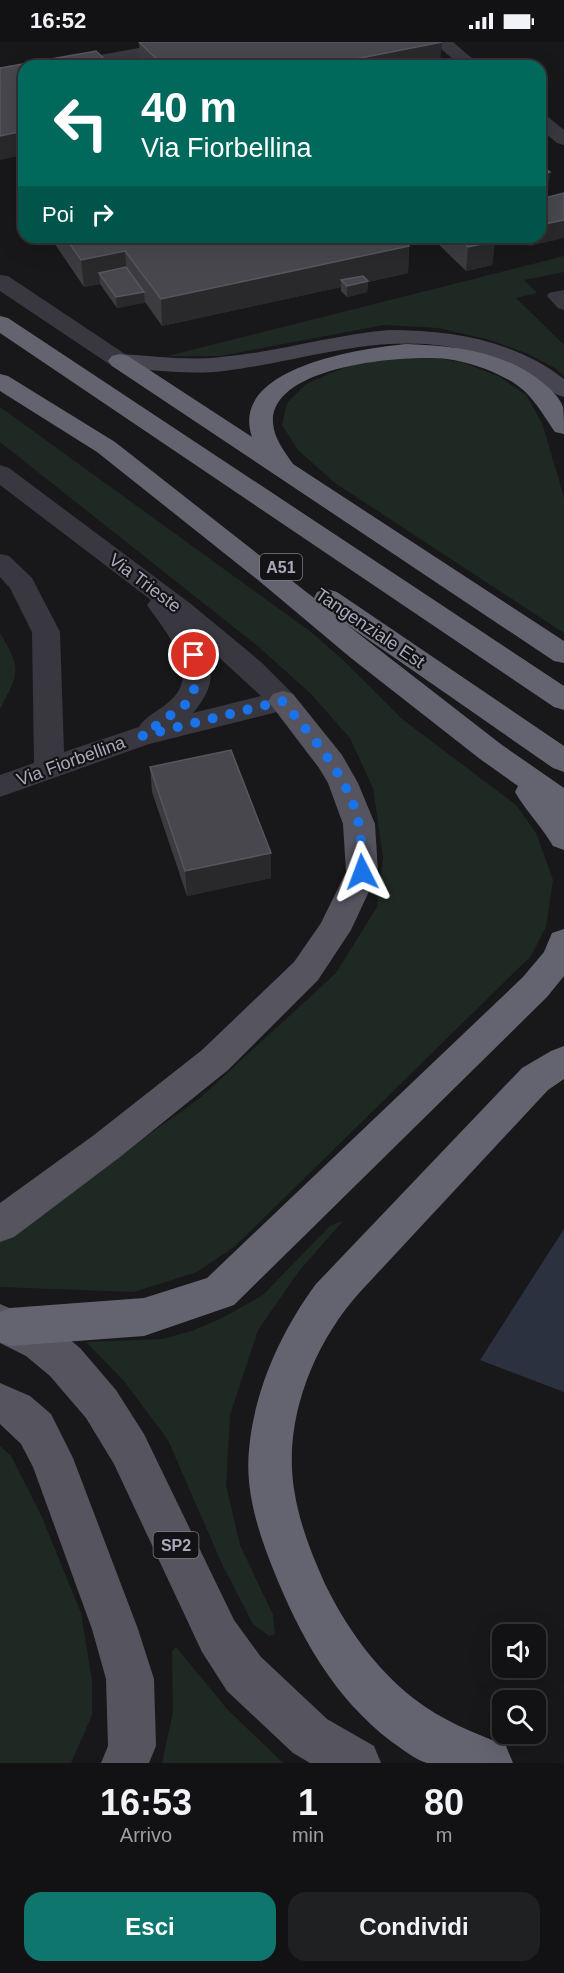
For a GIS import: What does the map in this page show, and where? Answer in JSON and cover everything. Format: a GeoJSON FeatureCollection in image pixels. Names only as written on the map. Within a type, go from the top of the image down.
{"type":"FeatureCollection","features":[{"type":"Feature","properties":{"kind":"highway","name":"A51"},"geometry":{"type":"LineString","coordinates":[[0,322],[564,700]]}},
{"type":"Feature","properties":{"kind":"highway"},"geometry":{"type":"LineString","coordinates":[[285,470],[270,448],[260,419],[264,406],[277,389],[322,366],[393,351],[434,350],[493,364],[522,378],[542,392],[554,406],[564,427]]}},
{"type":"Feature","properties":{"kind":"highway"},"geometry":{"type":"LineString","coordinates":[[120,361],[564,654]]}},
{"type":"Feature","properties":{"kind":"highway","name":"Tangenziale Est"},"geometry":{"type":"LineString","coordinates":[[0,371],[106,447],[564,761]]}},
{"type":"Feature","properties":{"kind":"highway"},"geometry":{"type":"LineString","coordinates":[[0,381],[106,447],[268,574],[361,651],[491,752],[564,804]]}},
{"type":"Feature","properties":{"kind":"highway"},"geometry":{"type":"LineString","coordinates":[[491,752],[532,794],[558,825],[564,838]]}},
{"type":"Feature","properties":{"kind":"highway"},"geometry":{"type":"LineString","coordinates":[[5,1325],[144,1317],[220,1292],[535,987],[560,957],[564,942]]}},
{"type":"Feature","properties":{"kind":"highway"},"geometry":{"type":"LineString","coordinates":[[489,1763],[438,1743],[398,1716],[362,1681],[333,1647],[288,1552],[275,1507],[270,1471],[275,1415],[293,1362],[325,1305],[535,1079],[564,1061]]}},
{"type":"Feature","properties":{"kind":"main road"},"geometry":{"type":"LineString","coordinates":[[120,361],[208,365],[273,356],[362,339],[393,336],[457,342],[512,357],[543,373],[564,390]]}},
{"type":"Feature","properties":{"kind":"main road"},"geometry":{"type":"LineString","coordinates":[[0,1225],[107,1146],[215,1060],[306,971],[334,930],[362,872],[359,824],[335,769],[306,728],[282,701]]}},
{"type":"Feature","properties":{"kind":"main road","name":"SP2"},"geometry":{"type":"LineString","coordinates":[[5,1325],[41,1342],[65,1362],[101,1404],[129,1449],[218,1636],[244,1674],[310,1736],[357,1763]]}},
{"type":"Feature","properties":{"kind":"main road"},"geometry":{"type":"LineString","coordinates":[[0,1403],[15,1410],[36,1429],[51,1458],[115,1629],[130,1679],[132,1746],[125,1763]]}},
{"type":"Feature","properties":{"kind":"street"},"geometry":{"type":"LineString","coordinates":[[100,60],[201,42]]}},
{"type":"Feature","properties":{"kind":"street"},"geometry":{"type":"LineString","coordinates":[[442,42],[464,60]]}},
{"type":"Feature","properties":{"kind":"street"},"geometry":{"type":"LineString","coordinates":[[0,281],[120,361]]}},
{"type":"Feature","properties":{"kind":"street","name":"Via Trieste"},"geometry":{"type":"LineString","coordinates":[[0,473],[219,639],[255,671],[282,701]]}},
{"type":"Feature","properties":{"kind":"street"},"geometry":{"type":"LineString","coordinates":[[0,562],[22,584],[46,632],[49,769]]}},
{"type":"Feature","properties":{"kind":"street","name":"Via Fiorbellina"},"geometry":{"type":"LineString","coordinates":[[142,736],[186,704],[199,680],[194,655],[148,585]]}},
{"type":"Feature","properties":{"kind":"street","name":"Via Fiorbellina"},"geometry":{"type":"LineString","coordinates":[[0,786],[142,736],[282,701]]}},
{"type":"Feature","properties":{"kind":"lane"},"geometry":{"type":"LineString","coordinates":[[564,295],[555,296],[564,305]]}},
{"type":"Feature","properties":{"kind":"shaded area"},"geometry":{"type":"Polygon","coordinates":[[[564,256],[564,272],[524,280],[537,293],[516,298],[564,345],[564,376],[555,368],[526,353],[487,339],[438,328],[384,325],[220,356],[168,356],[564,256]]]}},
{"type":"Feature","properties":{"kind":"shaded area"},"geometry":{"type":"Polygon","coordinates":[[[428,356],[464,363],[498,376],[526,395],[542,423],[564,497],[564,633],[335,483],[298,450],[282,425],[287,403],[306,384],[348,366],[380,358],[428,356]]]}},
{"type":"Feature","properties":{"kind":"shaded area"},"geometry":{"type":"Polygon","coordinates":[[[0,407],[311,632],[342,659],[402,719],[516,805],[536,833],[553,880],[546,927],[531,956],[234,1247],[197,1272],[134,1292],[0,1287],[0,1241],[200,1098],[336,973],[377,907],[383,857],[373,788],[350,738],[311,694],[259,647],[0,442],[0,407]]]}},
{"type":"Feature","properties":{"kind":"shaded area"},"geometry":{"type":"Polygon","coordinates":[[[0,633],[12,655],[15,671],[11,687],[0,709],[0,633]]]}},
{"type":"Feature","properties":{"kind":"shaded area"},"geometry":{"type":"Polygon","coordinates":[[[343,1221],[299,1271],[258,1330],[230,1415],[226,1485],[240,1545],[273,1615],[275,1634],[269,1636],[253,1624],[222,1564],[168,1440],[124,1381],[86,1342],[162,1339],[192,1331],[224,1317],[263,1295],[331,1225],[343,1221]]]}},
{"type":"Feature","properties":{"kind":"shaded area"},"geometry":{"type":"Polygon","coordinates":[[[0,1446],[11,1456],[41,1515],[81,1613],[92,1681],[92,1715],[71,1763],[0,1763],[0,1446]]]}},
{"type":"Feature","properties":{"kind":"shaded area"},"geometry":{"type":"Polygon","coordinates":[[[176,1647],[227,1709],[283,1763],[162,1763],[173,1712],[172,1651],[176,1647]]]}},
{"type":"Feature","properties":{"kind":"water"},"geometry":{"type":"Polygon","coordinates":[[[564,1229],[564,1392],[480,1360],[564,1229]]]}},
{"type":"Feature","properties":{"kind":"building"},"geometry":{"type":"Polygon","coordinates":[[[139,42],[442,42],[350,60],[158,60],[139,42]]]}},
{"type":"Feature","properties":{"kind":"building"},"geometry":{"type":"Polygon","coordinates":[[[96,51],[106,60],[45,60],[96,51]]]}},
{"type":"Feature","properties":{"kind":"building"},"geometry":{"type":"Polygon","coordinates":[[[18,65],[18,132],[0,136],[0,68],[18,65]]]}},
{"type":"Feature","properties":{"kind":"building"},"geometry":{"type":"Polygon","coordinates":[[[564,193],[564,220],[546,224],[546,198],[564,193]]]}},
{"type":"Feature","properties":{"kind":"building"},"geometry":{"type":"Polygon","coordinates":[[[69,243],[406,243],[409,246],[161,299],[125,251],[81,260],[69,243]]]}},
{"type":"Feature","properties":{"kind":"building"},"geometry":{"type":"Polygon","coordinates":[[[464,243],[486,243],[468,247],[464,243]]]}},
{"type":"Feature","properties":{"kind":"building"},"geometry":{"type":"Polygon","coordinates":[[[126,267],[144,292],[116,297],[99,273],[126,267]]]}},
{"type":"Feature","properties":{"kind":"building"},"geometry":{"type":"Polygon","coordinates":[[[363,276],[368,281],[347,286],[341,280],[363,276]]]}},
{"type":"Feature","properties":{"kind":"building"},"geometry":{"type":"Polygon","coordinates":[[[231,750],[271,853],[185,871],[150,767],[231,750]]]}},
{"type":"Feature","properties":{"kind":"route"},"geometry":{"type":"LineString","coordinates":[[194,655],[199,680],[186,704],[142,736],[282,701],[306,728],[343,783],[359,824],[362,872]]}}]}
